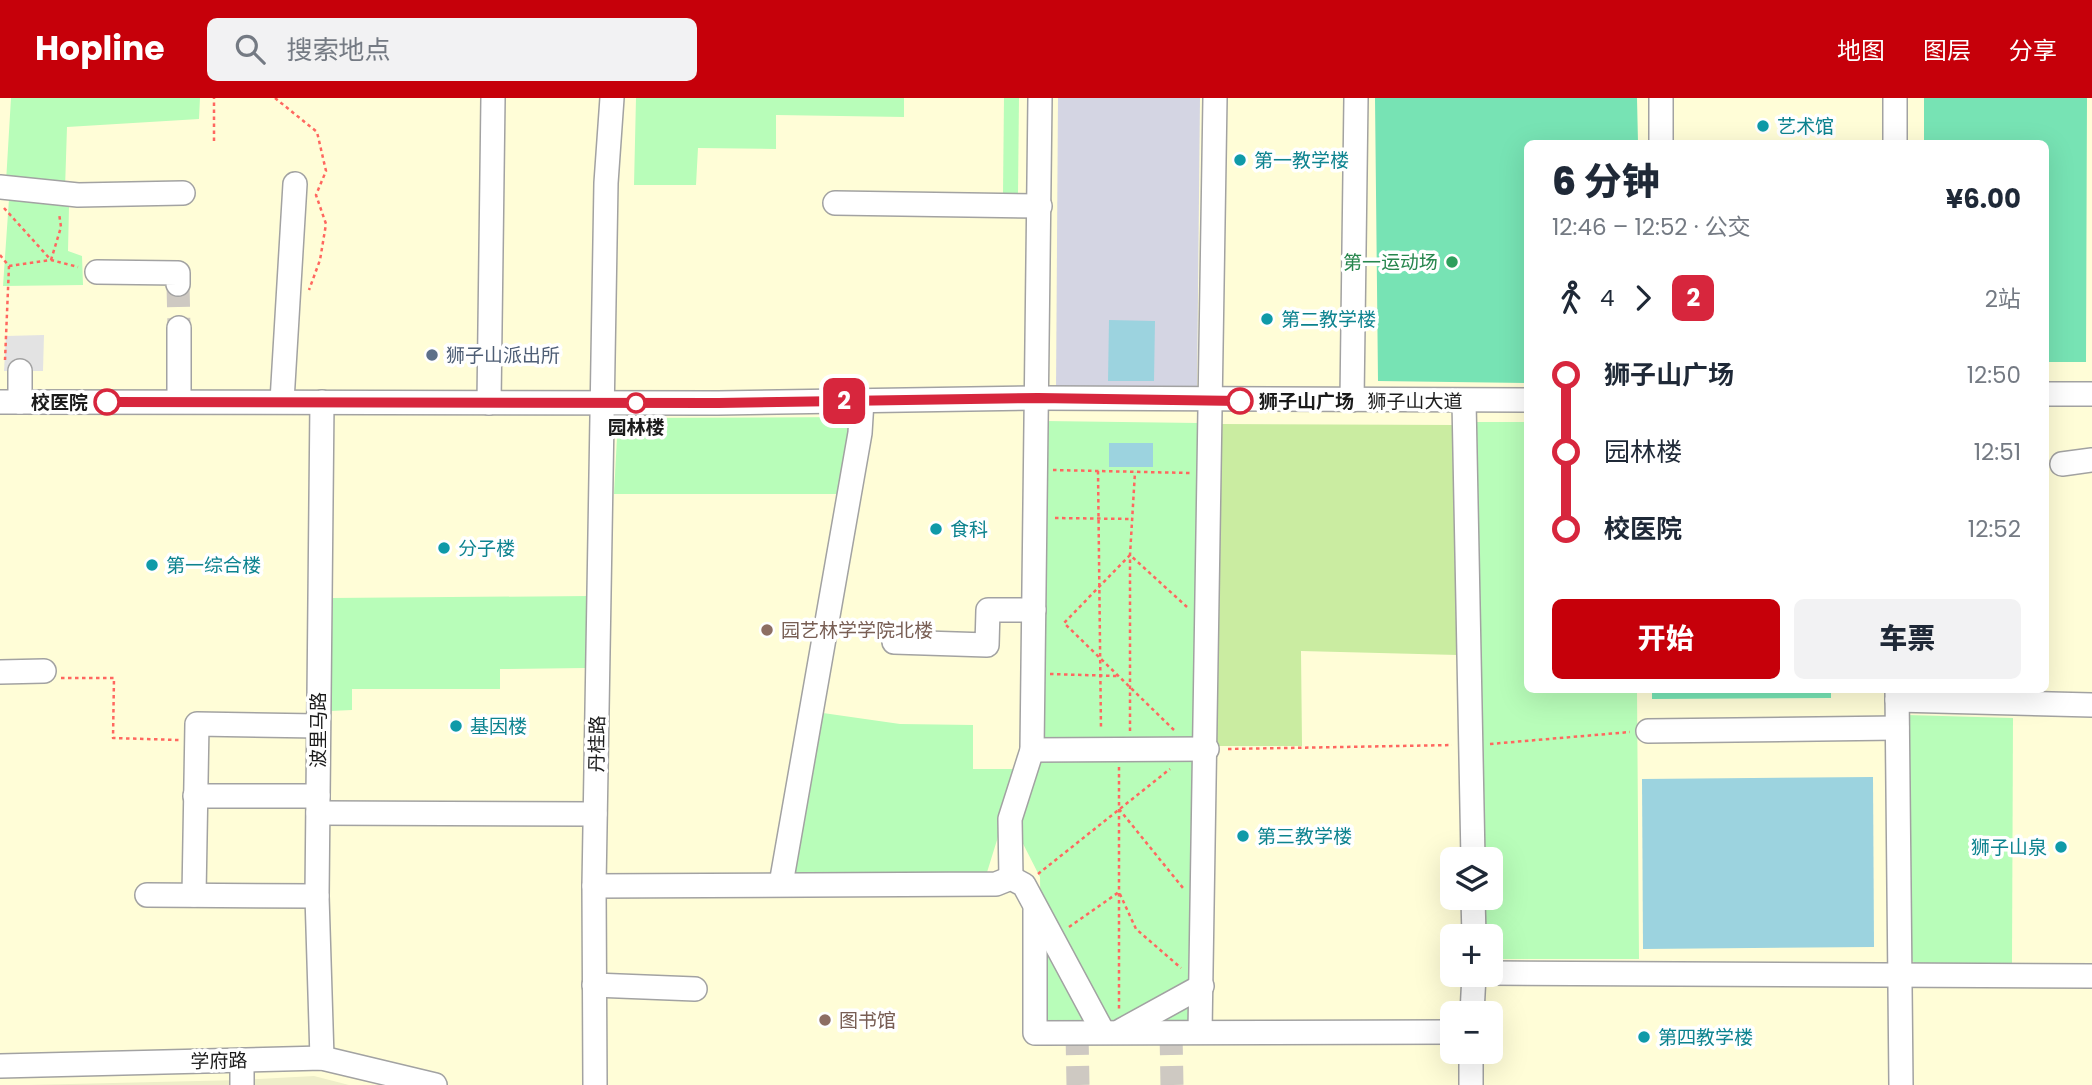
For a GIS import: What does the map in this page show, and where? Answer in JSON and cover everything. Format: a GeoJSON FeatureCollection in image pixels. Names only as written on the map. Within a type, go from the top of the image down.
{"type":"FeatureCollection","features":[{"type":"Feature","properties":{"kind":"street"},"geometry":{"type":"LineString","coordinates":[[489,403],[493,98]]}},
{"type":"Feature","properties":{"kind":"street","name":"丹桂路"},"geometry":{"type":"LineString","coordinates":[[595,1085],[595,814],[606,183],[612,98]]}},
{"type":"Feature","properties":{"kind":"street"},"geometry":{"type":"LineString","coordinates":[[1040,98],[1032,750],[1010,819],[1018,882],[1111,1032]]}},
{"type":"Feature","properties":{"kind":"street"},"geometry":{"type":"LineString","coordinates":[[1200,1032],[1203,913],[1200,749],[1208,626],[1215,98]]}},
{"type":"Feature","properties":{"kind":"street"},"geometry":{"type":"LineString","coordinates":[[1352,400],[1356,98]]}},
{"type":"Feature","properties":{"kind":"street"},"geometry":{"type":"LineString","coordinates":[[1661,98],[1661,140]]}},
{"type":"Feature","properties":{"kind":"street"},"geometry":{"type":"LineString","coordinates":[[1895,98],[1895,140]]}},
{"type":"Feature","properties":{"kind":"street"},"geometry":{"type":"LineString","coordinates":[[282,401],[295,184]]}},
{"type":"Feature","properties":{"kind":"street"},"geometry":{"type":"LineString","coordinates":[[1,197],[57,193],[183,193]]}},
{"type":"Feature","properties":{"kind":"street"},"geometry":{"type":"LineString","coordinates":[[835,203],[1040,206]]}},
{"type":"Feature","properties":{"kind":"street"},"geometry":{"type":"LineString","coordinates":[[97,272],[178,273],[178,284]]}},
{"type":"Feature","properties":{"kind":"street"},"geometry":{"type":"LineString","coordinates":[[178,328],[179,401]]}},
{"type":"Feature","properties":{"kind":"street"},"geometry":{"type":"LineString","coordinates":[[10,402],[20,371]]}},
{"type":"Feature","properties":{"kind":"street"},"geometry":{"type":"LineString","coordinates":[[2049,394],[2092,394]]}},
{"type":"Feature","properties":{"kind":"street","name":"狮子山大道"},"geometry":{"type":"LineString","coordinates":[[10,402],[603,403],[717,395],[862,401],[1038,398],[1212,401],[1524,400]]}},
{"type":"Feature","properties":{"kind":"street"},"geometry":{"type":"LineString","coordinates":[[781,884],[860,433],[862,401]]}},
{"type":"Feature","properties":{"kind":"street"},"geometry":{"type":"LineString","coordinates":[[1464,401],[1473,847]]}},
{"type":"Feature","properties":{"kind":"street","name":"波里马路"},"geometry":{"type":"LineString","coordinates":[[322,402],[317,896],[322,1058]]}},
{"type":"Feature","properties":{"kind":"street"},"geometry":{"type":"LineString","coordinates":[[2062,464],[2092,460]]}},
{"type":"Feature","properties":{"kind":"street"},"geometry":{"type":"LineString","coordinates":[[894,642],[987,645],[988,610],[1034,610]]}},
{"type":"Feature","properties":{"kind":"street"},"geometry":{"type":"LineString","coordinates":[[0,672],[44,671]]}},
{"type":"Feature","properties":{"kind":"street"},"geometry":{"type":"LineString","coordinates":[[1901,1085],[1898,695],[2092,705]]}},
{"type":"Feature","properties":{"kind":"street"},"geometry":{"type":"LineString","coordinates":[[194,895],[197,724],[318,726]]}},
{"type":"Feature","properties":{"kind":"street"},"geometry":{"type":"LineString","coordinates":[[1648,731],[1898,728]]}},
{"type":"Feature","properties":{"kind":"street"},"geometry":{"type":"LineString","coordinates":[[1032,750],[1200,749]]}},
{"type":"Feature","properties":{"kind":"street"},"geometry":{"type":"LineString","coordinates":[[195,796],[318,804],[595,814]]}},
{"type":"Feature","properties":{"kind":"street"},"geometry":{"type":"LineString","coordinates":[[594,886],[1018,882]]}},
{"type":"Feature","properties":{"kind":"street"},"geometry":{"type":"LineString","coordinates":[[147,895],[317,896]]}},
{"type":"Feature","properties":{"kind":"street"},"geometry":{"type":"LineString","coordinates":[[1035,909],[1035,1033],[1440,1032]]}},
{"type":"Feature","properties":{"kind":"street"},"geometry":{"type":"LineString","coordinates":[[1503,973],[2092,976]]}},
{"type":"Feature","properties":{"kind":"street"},"geometry":{"type":"LineString","coordinates":[[594,985],[695,989]]}},
{"type":"Feature","properties":{"kind":"street"},"geometry":{"type":"LineString","coordinates":[[1111,1032],[1202,986]]}},
{"type":"Feature","properties":{"kind":"street","name":"学府路"},"geometry":{"type":"LineString","coordinates":[[0,1066],[322,1058],[435,1085]]}},
{"type":"Feature","properties":{"kind":"street"},"geometry":{"type":"LineString","coordinates":[[242,1060],[242,1085]]}},
{"type":"Feature","properties":{"kind":"street"},"geometry":{"type":"LineString","coordinates":[[1471,1064],[1471,1085]]}},
{"type":"Feature","properties":{"kind":"path"},"geometry":{"type":"LineString","coordinates":[[214,141],[215,98]]}},
{"type":"Feature","properties":{"kind":"path"},"geometry":{"type":"LineString","coordinates":[[51,260],[61,228],[57,193]]}},
{"type":"Feature","properties":{"kind":"path"},"geometry":{"type":"LineString","coordinates":[[1,197],[51,260]]}},
{"type":"Feature","properties":{"kind":"path"},"geometry":{"type":"LineString","coordinates":[[0,255],[9,266],[4,371],[20,371]]}},
{"type":"Feature","properties":{"kind":"path"},"geometry":{"type":"LineString","coordinates":[[9,266],[51,260],[97,272]]}},
{"type":"Feature","properties":{"kind":"path"},"geometry":{"type":"LineString","coordinates":[[1036,470],[1210,473]]}},
{"type":"Feature","properties":{"kind":"path"},"geometry":{"type":"LineString","coordinates":[[1098,471],[1101,677],[1117,750],[1119,809],[1119,892],[1111,1032]]}},
{"type":"Feature","properties":{"kind":"path"},"geometry":{"type":"LineString","coordinates":[[1117,750],[1129,686],[1130,555],[1135,472]]}},
{"type":"Feature","properties":{"kind":"path"},"geometry":{"type":"LineString","coordinates":[[1035,518],[1132,519]]}},
{"type":"Feature","properties":{"kind":"path"},"geometry":{"type":"LineString","coordinates":[[1130,555],[1064,623],[1118,676],[1200,749]]}},
{"type":"Feature","properties":{"kind":"path"},"geometry":{"type":"LineString","coordinates":[[1130,555],[1208,626]]}},
{"type":"Feature","properties":{"kind":"path"},"geometry":{"type":"LineString","coordinates":[[44,671],[58,678],[114,678],[113,738],[196,740]]}},
{"type":"Feature","properties":{"kind":"path"},"geometry":{"type":"LineString","coordinates":[[1033,673],[1118,676]]}},
{"type":"Feature","properties":{"kind":"path"},"geometry":{"type":"LineString","coordinates":[[1018,882],[1200,749],[1471,745],[1648,731]]}},
{"type":"Feature","properties":{"kind":"path"},"geometry":{"type":"LineString","coordinates":[[1119,809],[1203,913]]}},
{"type":"Feature","properties":{"kind":"path"},"geometry":{"type":"LineString","coordinates":[[1051,939],[1119,892]]}},
{"type":"Feature","properties":{"kind":"path"},"geometry":{"type":"LineString","coordinates":[[1119,892],[1136,929],[1202,986]]}},
{"type":"Feature","properties":{"kind":"shaded area"},"geometry":{"type":"Polygon","coordinates":[[[0,98],[2092,98],[2092,1085],[0,1085],[0,98]]]}},
{"type":"Feature","properties":{"kind":"shaded area"},"geometry":{"type":"Polygon","coordinates":[[[1058,98],[1200,98],[1197,392],[1056,391],[1058,98]]]}},
{"type":"Feature","properties":{"kind":"shaded area"},"geometry":{"type":"Polygon","coordinates":[[[44,335],[43,371],[4,371],[6,336],[44,335]]]}},
{"type":"Feature","properties":{"kind":"green space"},"geometry":{"type":"Polygon","coordinates":[[[11,98],[200,98],[199,119],[67,127],[65,189],[6,182],[11,98]]]}},
{"type":"Feature","properties":{"kind":"green space"},"geometry":{"type":"Polygon","coordinates":[[[636,98],[904,98],[904,117],[776,115],[776,149],[698,148],[696,185],[634,185],[636,98]]]}},
{"type":"Feature","properties":{"kind":"green space"},"geometry":{"type":"Polygon","coordinates":[[[1004,98],[1019,98],[1018,193],[1003,193],[1004,98]]]}},
{"type":"Feature","properties":{"kind":"green space","name":"第一运动场"},"geometry":{"type":"Polygon","coordinates":[[[1375,98],[1637,98],[1638,140],[1524,140],[1524,383],[1378,381],[1375,98]]]}},
{"type":"Feature","properties":{"kind":"green space"},"geometry":{"type":"Polygon","coordinates":[[[1924,98],[2087,98],[2086,362],[2049,362],[2049,140],[1924,140],[1924,98]]]}},
{"type":"Feature","properties":{"kind":"green space"},"geometry":{"type":"Polygon","coordinates":[[[9,199],[69,206],[68,251],[82,256],[83,285],[3,286],[9,199]]]}},
{"type":"Feature","properties":{"kind":"green space"},"geometry":{"type":"Polygon","coordinates":[[[855,417],[841,494],[614,494],[618,418],[855,417]]]}},
{"type":"Feature","properties":{"kind":"green space"},"geometry":{"type":"Polygon","coordinates":[[[1045,421],[1198,423],[1199,758],[1195,1025],[1042,1025],[1040,877],[1016,830],[1045,421]]]}},
{"type":"Feature","properties":{"kind":"green space"},"geometry":{"type":"Polygon","coordinates":[[[1475,422],[1524,422],[1524,693],[1637,693],[1639,959],[1503,959],[1503,924],[1478,924],[1478,910],[1503,910],[1503,847],[1478,847],[1475,422]]]}},
{"type":"Feature","properties":{"kind":"green space"},"geometry":{"type":"Polygon","coordinates":[[[1219,424],[1455,425],[1458,655],[1301,651],[1302,746],[1216,746],[1219,424]]]}},
{"type":"Feature","properties":{"kind":"green space"},"geometry":{"type":"Polygon","coordinates":[[[589,596],[585,668],[500,669],[500,689],[352,689],[352,710],[330,711],[331,598],[589,596]]]}},
{"type":"Feature","properties":{"kind":"green space"},"geometry":{"type":"Polygon","coordinates":[[[1652,693],[1831,693],[1831,698],[1652,699],[1652,693]]]}},
{"type":"Feature","properties":{"kind":"green space"},"geometry":{"type":"Polygon","coordinates":[[[816,712],[900,724],[973,725],[973,769],[1019,769],[984,882],[788,879],[816,712]]]}},
{"type":"Feature","properties":{"kind":"green space"},"geometry":{"type":"Polygon","coordinates":[[[1907,715],[2013,718],[2012,963],[1915,964],[1905,951],[1907,715]]]}},
{"type":"Feature","properties":{"kind":"green space"},"geometry":{"type":"Polygon","coordinates":[[[314,1076],[349,1085],[28,1085],[241,1080],[314,1076]]]}},
{"type":"Feature","properties":{"kind":"water"},"geometry":{"type":"Polygon","coordinates":[[[1109,320],[1155,321],[1154,381],[1108,381],[1109,320]]]}},
{"type":"Feature","properties":{"kind":"water"},"geometry":{"type":"Polygon","coordinates":[[[1109,443],[1153,443],[1153,467],[1109,467],[1109,443]]]}},
{"type":"Feature","properties":{"kind":"water"},"geometry":{"type":"Polygon","coordinates":[[[1873,777],[1874,947],[1643,949],[1642,779],[1873,777]]]}},
{"type":"Feature","properties":{"kind":"tunnel"},"geometry":{"type":"LineString","coordinates":[[178,284],[179,328]]}},
{"type":"Feature","properties":{"kind":"tunnel"},"geometry":{"type":"LineString","coordinates":[[1077,1032],[1078,1085]]}},
{"type":"Feature","properties":{"kind":"tunnel"},"geometry":{"type":"LineString","coordinates":[[1171,1032],[1172,1085]]}},
{"type":"Feature","properties":{"kind":"bus line","name":"2"},"geometry":{"type":"LineString","coordinates":[[107,402],[718,403],[1038,398],[1240,401]]}},
{"type":"Feature","properties":{"kind":"place","name":"艺术馆"},"geometry":{"type":"Point","coordinates":[1763,126]}},
{"type":"Feature","properties":{"kind":"place","name":"第一教学楼"},"geometry":{"type":"Point","coordinates":[1240,160]}},
{"type":"Feature","properties":{"kind":"place","name":"第一运动场"},"geometry":{"type":"Point","coordinates":[1452,262]}},
{"type":"Feature","properties":{"kind":"place","name":"第二教学楼"},"geometry":{"type":"Point","coordinates":[1267,319]}},
{"type":"Feature","properties":{"kind":"place","name":"狮子山派出所"},"geometry":{"type":"Point","coordinates":[432,355]}},
{"type":"Feature","properties":{"kind":"place","name":"狮子山广场"},"geometry":{"type":"Point","coordinates":[1240,401]}},
{"type":"Feature","properties":{"kind":"place","name":"校医院"},"geometry":{"type":"Point","coordinates":[107,402]}},
{"type":"Feature","properties":{"kind":"place","name":"园林楼"},"geometry":{"type":"Point","coordinates":[636,403]}},
{"type":"Feature","properties":{"kind":"place","name":"食科"},"geometry":{"type":"Point","coordinates":[936,529]}},
{"type":"Feature","properties":{"kind":"place","name":"分子楼"},"geometry":{"type":"Point","coordinates":[444,548]}},
{"type":"Feature","properties":{"kind":"place","name":"第一综合楼"},"geometry":{"type":"Point","coordinates":[152,565]}},
{"type":"Feature","properties":{"kind":"place","name":"园艺林学学院北楼"},"geometry":{"type":"Point","coordinates":[767,630]}},
{"type":"Feature","properties":{"kind":"place","name":"基因楼"},"geometry":{"type":"Point","coordinates":[456,726]}},
{"type":"Feature","properties":{"kind":"place","name":"第三教学楼"},"geometry":{"type":"Point","coordinates":[1243,836]}},
{"type":"Feature","properties":{"kind":"place","name":"狮子山泉"},"geometry":{"type":"Point","coordinates":[2061,847]}},
{"type":"Feature","properties":{"kind":"place","name":"图书馆"},"geometry":{"type":"Point","coordinates":[825,1020]}},
{"type":"Feature","properties":{"kind":"place","name":"第四教学楼"},"geometry":{"type":"Point","coordinates":[1644,1037]}}]}
